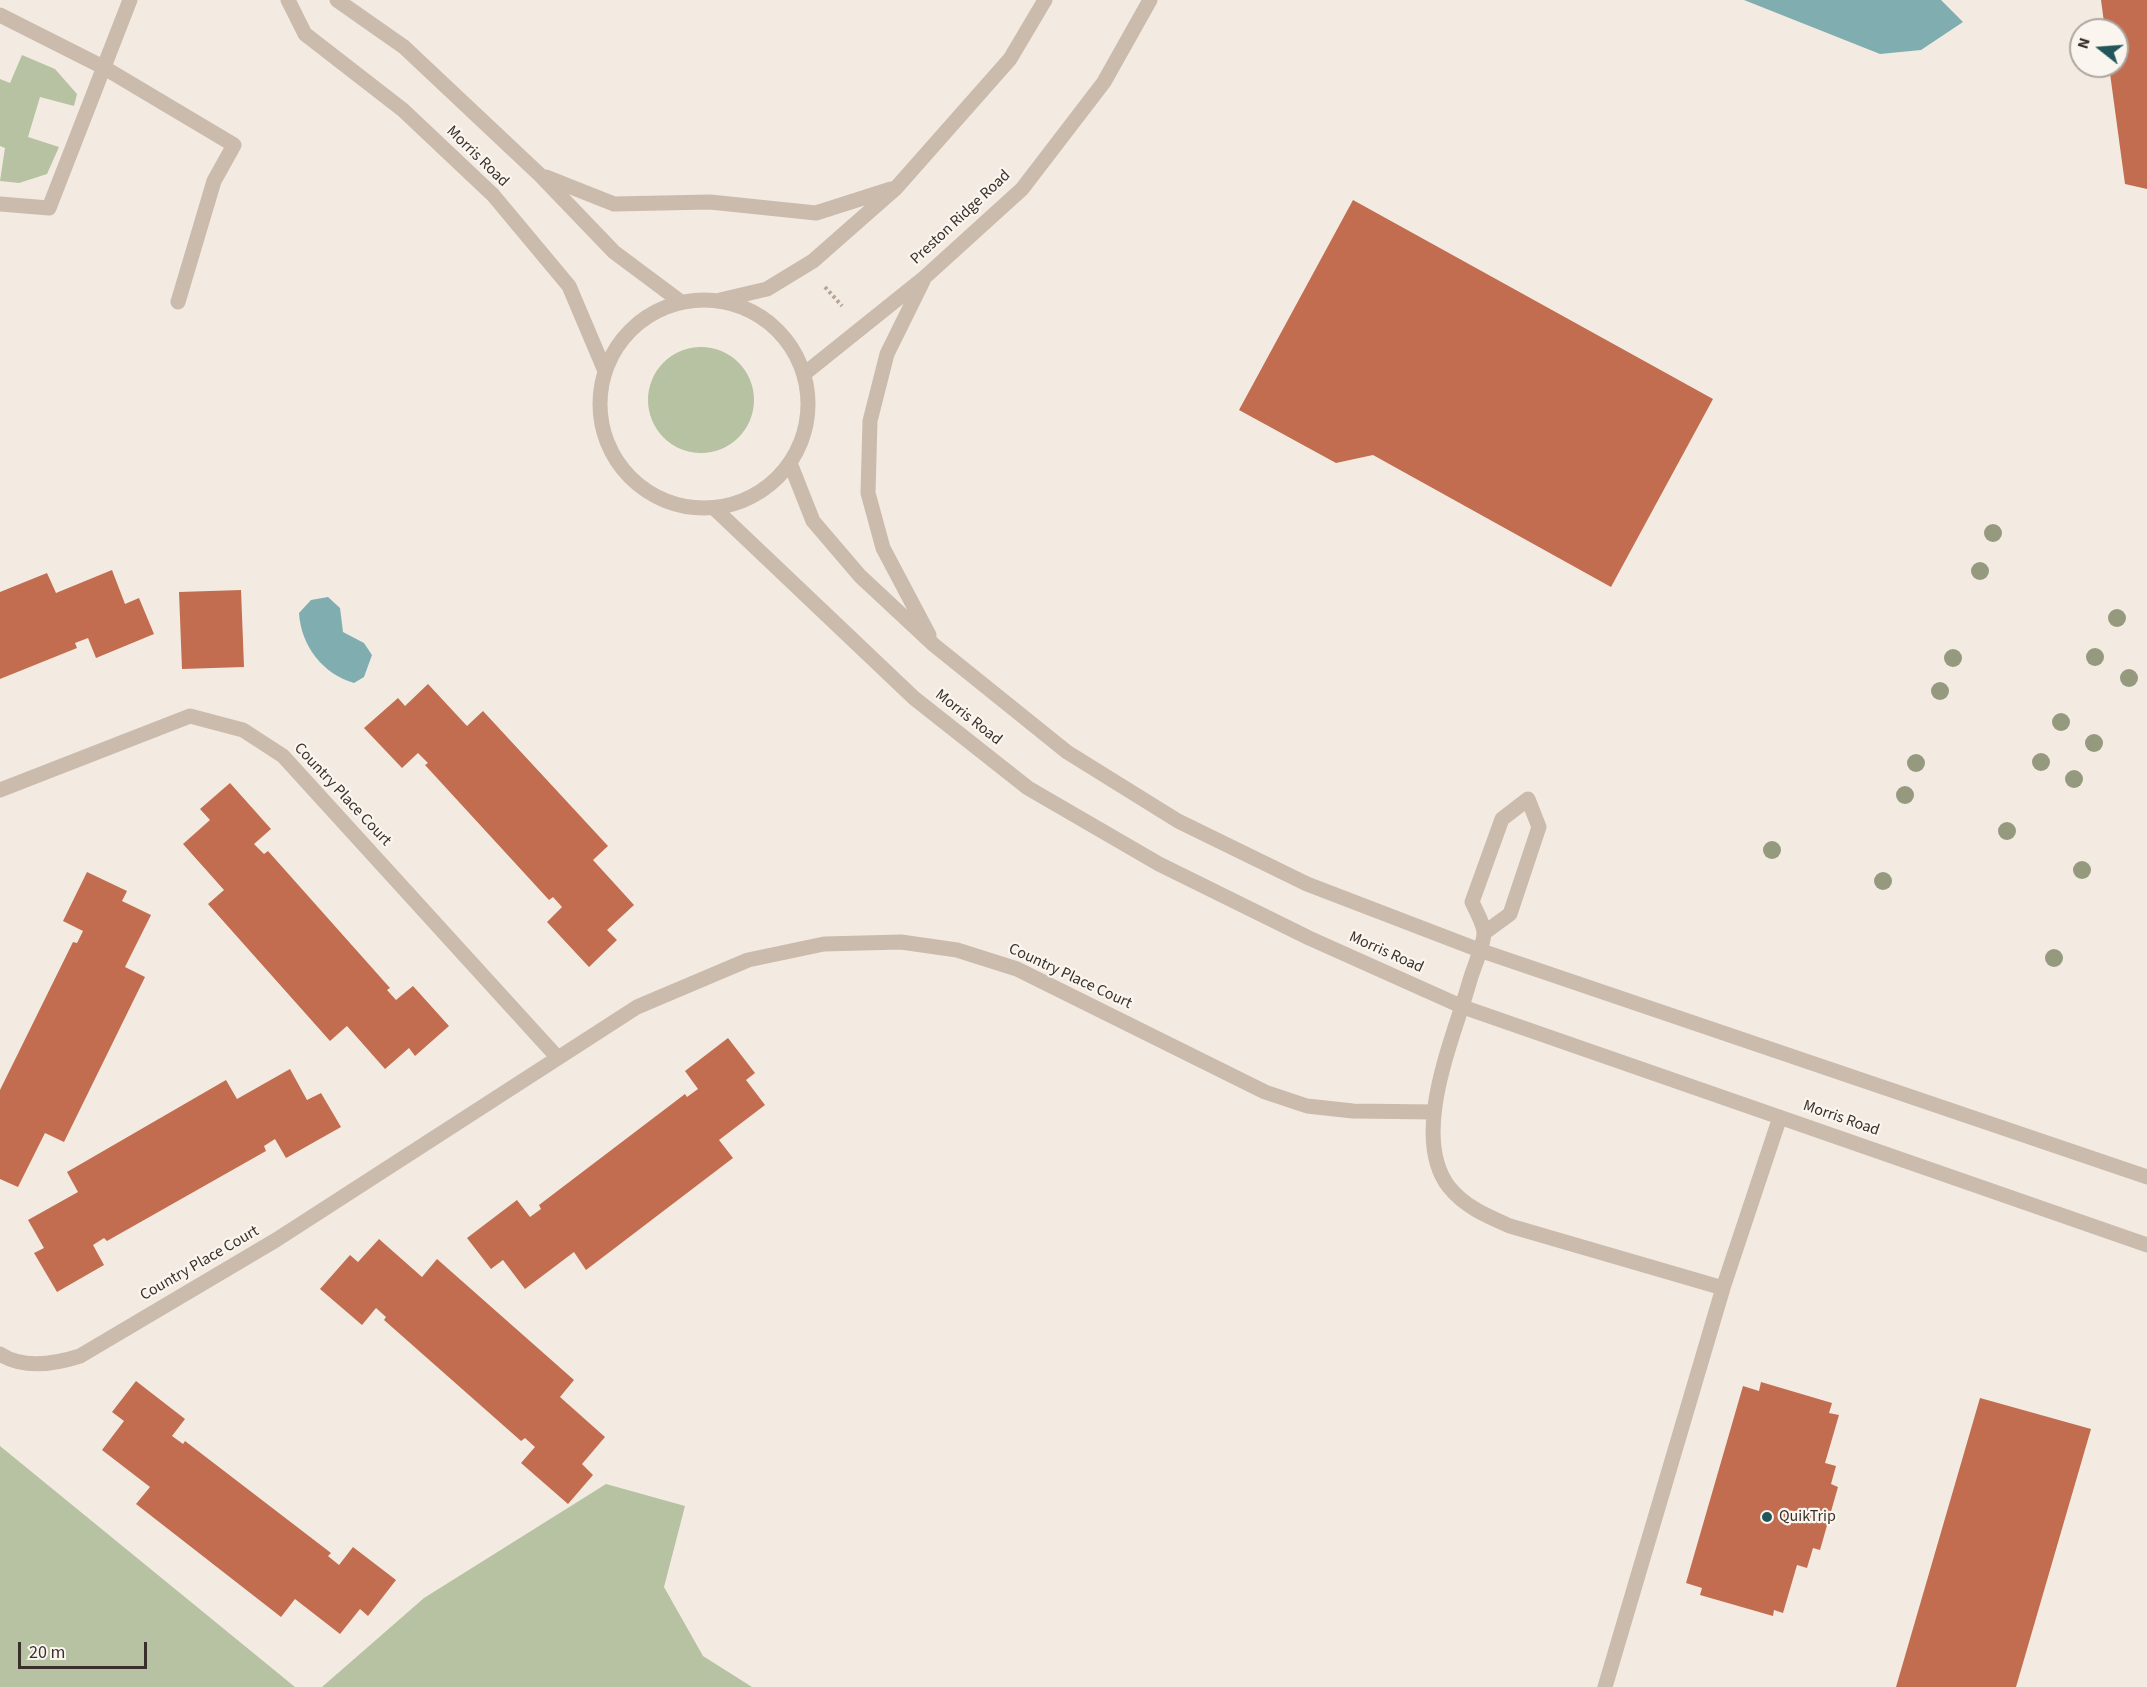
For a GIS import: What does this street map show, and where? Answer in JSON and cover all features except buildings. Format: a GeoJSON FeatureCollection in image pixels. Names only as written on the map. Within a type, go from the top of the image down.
{"type":"FeatureCollection","features":[{"type":"Feature","properties":{"kind":"street"},"geometry":{"type":"LineString","coordinates":[[0,204],[49,208],[130,0]]}},
{"type":"Feature","properties":{"kind":"street","name":"Morris Road"},"geometry":{"type":"LineString","coordinates":[[288,0],[305,34],[403,110],[493,195],[569,286],[605,370]]}},
{"type":"Feature","properties":{"kind":"street","name":"Morris Road"},"geometry":{"type":"LineString","coordinates":[[337,0],[404,47],[540,175],[614,252],[681,302]]}},
{"type":"Feature","properties":{"kind":"street"},"geometry":{"type":"LineString","coordinates":[[720,300],[748,309],[773,325],[792,347],[804,374],[808,404],[804,435],[790,463],[769,486],[743,501],[714,508],[683,507],[656,498],[632,480],[614,457],[602,430],[599,400],[605,370],[622,339],[648,315],[681,302],[720,300],[767,289],[813,261],[896,188],[1010,59],[1045,0]]}},
{"type":"Feature","properties":{"kind":"street","name":"Preston Ridge Road"},"geometry":{"type":"LineString","coordinates":[[804,374],[925,277],[1022,189],[1104,82],[1150,0]]}},
{"type":"Feature","properties":{"kind":"street"},"geometry":{"type":"LineString","coordinates":[[0,15],[104,67],[234,145],[214,182],[178,302]]}},
{"type":"Feature","properties":{"kind":"street"},"geometry":{"type":"LineString","coordinates":[[540,175],[614,204],[710,202],[816,213],[896,188]]}},
{"type":"Feature","properties":{"kind":"street"},"geometry":{"type":"LineString","coordinates":[[925,277],[887,354],[870,421],[868,493],[883,549],[934,645]]}},
{"type":"Feature","properties":{"kind":"street","name":"Morris Road"},"geometry":{"type":"LineString","coordinates":[[790,463],[813,521],[860,576],[934,645],[1067,752],[1178,821],[1307,884],[1479,950],[2147,1177]]}},
{"type":"Feature","properties":{"kind":"street","name":"Morris Road"},"geometry":{"type":"LineString","coordinates":[[714,508],[915,698],[1028,788],[1170,869],[1309,938],[1463,1007],[2147,1245]]}},
{"type":"Feature","properties":{"kind":"street","name":"Country Place Court"},"geometry":{"type":"LineString","coordinates":[[0,790],[190,716],[243,730],[283,756],[558,1058]]}},
{"type":"Feature","properties":{"kind":"street"},"geometry":{"type":"LineString","coordinates":[[1484,933],[1510,914],[1539,827],[1528,799],[1502,819],[1476,891],[1473,902],[1484,933],[1444,1064],[1434,1112],[1434,1143],[1438,1167],[1456,1194],[1484,1215],[1510,1226],[1723,1288]]}},
{"type":"Feature","properties":{"kind":"street","name":"Country Place Court"},"geometry":{"type":"LineString","coordinates":[[0,1354],[11,1361],[56,1364],[80,1356],[276,1240],[637,1007],[748,960],[824,944],[901,942],[957,950],[1017,969],[1265,1092],[1307,1106],[1353,1111],[1434,1112]]}},
{"type":"Feature","properties":{"kind":"street"},"geometry":{"type":"LineString","coordinates":[[1605,1687],[1723,1288],[1780,1117]]}},
{"type":"Feature","properties":{"kind":"path"},"geometry":{"type":"LineString","coordinates":[[821,278],[828,292],[847,311]]}},
{"type":"Feature","properties":{"kind":"green space"},"geometry":{"type":"Polygon","coordinates":[[[22,55],[55,69],[77,94],[74,106],[40,97],[28,137],[59,147],[47,174],[19,183],[0,181],[5,148],[0,146],[0,79],[10,83],[22,55]]]}},
{"type":"Feature","properties":{"kind":"green space"},"geometry":{"type":"Polygon","coordinates":[[[701,347],[721,351],[738,363],[750,380],[754,400],[750,420],[738,437],[721,449],[701,453],[681,449],[664,437],[652,420],[648,400],[652,380],[664,363],[681,351],[701,347]]]}},
{"type":"Feature","properties":{"kind":"green space"},"geometry":{"type":"Polygon","coordinates":[[[0,1446],[295,1687],[0,1687],[0,1446]]]}},
{"type":"Feature","properties":{"kind":"green space"},"geometry":{"type":"Polygon","coordinates":[[[606,1484],[685,1506],[664,1587],[703,1656],[752,1687],[322,1687],[424,1598],[606,1484]]]}},
{"type":"Feature","properties":{"kind":"water"},"geometry":{"type":"Polygon","coordinates":[[[1744,0],[1941,0],[1963,22],[1921,50],[1880,54],[1744,0]]]}},
{"type":"Feature","properties":{"kind":"water"},"geometry":{"type":"Polygon","coordinates":[[[328,597],[340,608],[343,632],[364,643],[372,655],[364,677],[354,683],[343,679],[324,666],[304,637],[299,613],[311,600],[328,597]]]}},
{"type":"Feature","properties":{"kind":"place","name":"QuikTrip"},"geometry":{"type":"Point","coordinates":[1767,1517]}}]}
